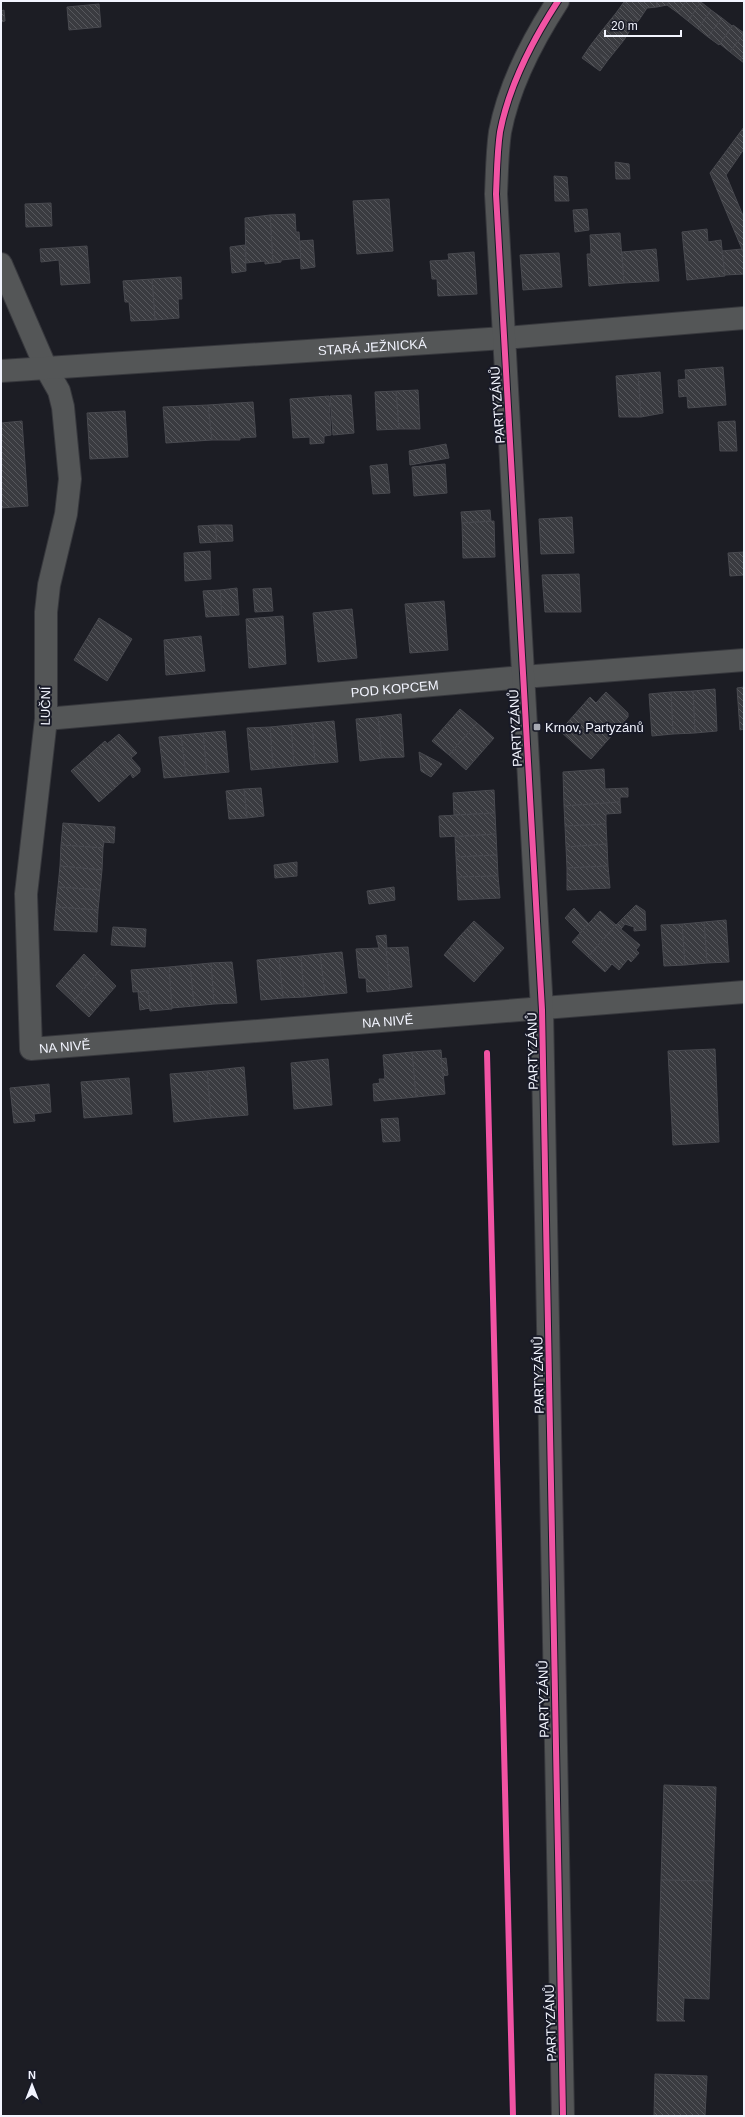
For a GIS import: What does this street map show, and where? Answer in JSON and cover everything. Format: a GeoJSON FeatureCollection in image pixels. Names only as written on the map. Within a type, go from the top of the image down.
{"type":"FeatureCollection","features":[{"type":"Feature","properties":{"kind":"street","name":"PARTYZÁNŮ"},"geometry":{"type":"LineString","coordinates":[[558,1],[518,74],[507,104],[500,133],[496,194],[512,455],[542,1010],[563,2116]]}},
{"type":"Feature","properties":{"kind":"street","name":"LUČNÍ"},"geometry":{"type":"LineString","coordinates":[[1,264],[46,368],[59,391],[63,407],[70,479],[66,514],[49,585],[46,612],[46,719],[26,894],[31,1049]]}},
{"type":"Feature","properties":{"kind":"street","name":"STARÁ JEŽNICKÁ"},"geometry":{"type":"LineString","coordinates":[[1,371],[504,338],[744,318]]}},
{"type":"Feature","properties":{"kind":"street","name":"POD KOPCEM"},"geometry":{"type":"LineString","coordinates":[[46,719],[523,677],[744,660]]}},
{"type":"Feature","properties":{"kind":"street","name":"NA NIVĚ"},"geometry":{"type":"LineString","coordinates":[[31,1049],[248,1031],[542,1010],[744,992]]}},
{"type":"Feature","properties":{"kind":"building"},"geometry":{"type":"Polygon","coordinates":[[[624,1],[639,1],[647,8],[639,20],[624,1]]]}},
{"type":"Feature","properties":{"kind":"building"},"geometry":{"type":"Polygon","coordinates":[[[639,1],[657,1],[657,7],[647,8],[639,1]]]}},
{"type":"Feature","properties":{"kind":"building"},"geometry":{"type":"Polygon","coordinates":[[[657,1],[670,1],[667,5],[657,7],[657,1]]]}},
{"type":"Feature","properties":{"kind":"building"},"geometry":{"type":"Polygon","coordinates":[[[670,1],[686,1],[678,13],[667,5],[670,1]]]}},
{"type":"Feature","properties":{"kind":"building"},"geometry":{"type":"Polygon","coordinates":[[[686,1],[701,2],[688,21],[678,13],[686,1]]]}},
{"type":"Feature","properties":{"kind":"building"},"geometry":{"type":"Polygon","coordinates":[[[624,2],[639,20],[631,29],[616,13],[624,2]]]}},
{"type":"Feature","properties":{"kind":"building"},"geometry":{"type":"Polygon","coordinates":[[[701,2],[711,10],[698,29],[688,21],[701,2]]]}},
{"type":"Feature","properties":{"kind":"building"},"geometry":{"type":"Polygon","coordinates":[[[99,4],[101,27],[69,30],[67,7],[99,4]]]}},
{"type":"Feature","properties":{"kind":"building"},"geometry":{"type":"Polygon","coordinates":[[[4,10],[5,21],[1,22],[1,11],[4,10]]]}},
{"type":"Feature","properties":{"kind":"building"},"geometry":{"type":"Polygon","coordinates":[[[711,10],[722,18],[708,37],[698,29],[711,10]]]}},
{"type":"Feature","properties":{"kind":"building"},"geometry":{"type":"Polygon","coordinates":[[[616,13],[631,29],[624,40],[608,23],[616,13]]]}},
{"type":"Feature","properties":{"kind":"building"},"geometry":{"type":"Polygon","coordinates":[[[722,18],[732,26],[719,45],[708,37],[722,18]]]}},
{"type":"Feature","properties":{"kind":"building"},"geometry":{"type":"Polygon","coordinates":[[[608,23],[624,40],[616,50],[600,33],[608,23]]]}},
{"type":"Feature","properties":{"kind":"building"},"geometry":{"type":"Polygon","coordinates":[[[733,25],[744,33],[730,52],[720,44],[733,25]]]}},
{"type":"Feature","properties":{"kind":"building"},"geometry":{"type":"Polygon","coordinates":[[[600,33],[616,50],[608,60],[590,46],[600,33]]]}},
{"type":"Feature","properties":{"kind":"building"},"geometry":{"type":"Polygon","coordinates":[[[744,33],[744,54],[740,60],[730,52],[744,33]]]}},
{"type":"Feature","properties":{"kind":"building"},"geometry":{"type":"Polygon","coordinates":[[[590,46],[608,60],[600,71],[582,58],[590,46]]]}},
{"type":"Feature","properties":{"kind":"building"},"geometry":{"type":"Polygon","coordinates":[[[744,54],[744,63],[740,60],[744,54]]]}},
{"type":"Feature","properties":{"kind":"building"},"geometry":{"type":"Polygon","coordinates":[[[744,127],[744,149],[726,175],[744,218],[744,254],[710,173],[744,127]]]}},
{"type":"Feature","properties":{"kind":"building"},"geometry":{"type":"Polygon","coordinates":[[[615,162],[629,164],[630,179],[616,179],[615,162]]]}},
{"type":"Feature","properties":{"kind":"building"},"geometry":{"type":"Polygon","coordinates":[[[554,176],[567,177],[569,201],[555,201],[554,176]]]}},
{"type":"Feature","properties":{"kind":"building"},"geometry":{"type":"Polygon","coordinates":[[[389,199],[393,251],[357,254],[353,201],[389,199]]]}},
{"type":"Feature","properties":{"kind":"building"},"geometry":{"type":"Polygon","coordinates":[[[51,203],[52,226],[26,227],[25,204],[51,203]]]}},
{"type":"Feature","properties":{"kind":"building"},"geometry":{"type":"Polygon","coordinates":[[[587,209],[589,230],[575,232],[573,210],[587,209]]]}},
{"type":"Feature","properties":{"kind":"building"},"geometry":{"type":"Polygon","coordinates":[[[295,214],[296,232],[299,232],[301,258],[281,260],[281,262],[273,263],[270,215],[295,214]]]}},
{"type":"Feature","properties":{"kind":"building"},"geometry":{"type":"Polygon","coordinates":[[[270,215],[273,263],[265,264],[265,261],[246,263],[245,218],[270,215]]]}},
{"type":"Feature","properties":{"kind":"building"},"geometry":{"type":"Polygon","coordinates":[[[707,229],[708,242],[721,240],[725,276],[687,280],[682,232],[707,229]]]}},
{"type":"Feature","properties":{"kind":"building"},"geometry":{"type":"Polygon","coordinates":[[[620,233],[624,283],[589,286],[587,254],[591,254],[590,235],[620,233]]]}},
{"type":"Feature","properties":{"kind":"building"},"geometry":{"type":"Polygon","coordinates":[[[313,240],[315,267],[301,269],[300,241],[313,240]]]}},
{"type":"Feature","properties":{"kind":"building"},"geometry":{"type":"Polygon","coordinates":[[[245,245],[246,271],[232,273],[230,247],[245,245]]]}},
{"type":"Feature","properties":{"kind":"building"},"geometry":{"type":"Polygon","coordinates":[[[87,246],[90,283],[61,285],[59,260],[41,262],[40,249],[87,246]]]}},
{"type":"Feature","properties":{"kind":"building"},"geometry":{"type":"Polygon","coordinates":[[[656,249],[659,281],[624,283],[622,252],[656,249]]]}},
{"type":"Feature","properties":{"kind":"building"},"geometry":{"type":"Polygon","coordinates":[[[742,249],[744,254],[744,274],[725,275],[722,251],[742,249]]]}},
{"type":"Feature","properties":{"kind":"building"},"geometry":{"type":"Polygon","coordinates":[[[474,252],[477,294],[438,296],[437,279],[432,279],[430,261],[449,260],[448,254],[474,252]]]}},
{"type":"Feature","properties":{"kind":"building"},"geometry":{"type":"Polygon","coordinates":[[[559,253],[562,287],[523,290],[520,255],[559,253]]]}},
{"type":"Feature","properties":{"kind":"building"},"geometry":{"type":"Polygon","coordinates":[[[181,277],[182,299],[178,299],[179,318],[155,320],[152,279],[181,277]]]}},
{"type":"Feature","properties":{"kind":"building"},"geometry":{"type":"Polygon","coordinates":[[[152,279],[155,320],[131,321],[129,302],[125,302],[123,281],[152,279]]]}},
{"type":"Feature","properties":{"kind":"building"},"geometry":{"type":"Polygon","coordinates":[[[723,367],[726,405],[688,408],[687,396],[679,397],[678,380],[686,379],[685,370],[723,367]]]}},
{"type":"Feature","properties":{"kind":"building"},"geometry":{"type":"Polygon","coordinates":[[[660,372],[663,413],[641,417],[638,374],[660,372]]]}},
{"type":"Feature","properties":{"kind":"building"},"geometry":{"type":"Polygon","coordinates":[[[638,374],[641,417],[619,417],[616,376],[638,374]]]}},
{"type":"Feature","properties":{"kind":"building"},"geometry":{"type":"Polygon","coordinates":[[[418,390],[420,429],[399,429],[396,391],[418,390]]]}},
{"type":"Feature","properties":{"kind":"building"},"geometry":{"type":"Polygon","coordinates":[[[396,391],[399,429],[377,430],[375,392],[396,391]]]}},
{"type":"Feature","properties":{"kind":"building"},"geometry":{"type":"Polygon","coordinates":[[[351,395],[354,433],[333,435],[330,396],[351,395]]]}},
{"type":"Feature","properties":{"kind":"building"},"geometry":{"type":"Polygon","coordinates":[[[329,396],[331,435],[324,436],[324,443],[310,444],[310,437],[293,438],[290,399],[329,396]]]}},
{"type":"Feature","properties":{"kind":"building"},"geometry":{"type":"Polygon","coordinates":[[[253,402],[256,437],[240,438],[240,440],[212,440],[208,405],[253,402]]]}},
{"type":"Feature","properties":{"kind":"building"},"geometry":{"type":"Polygon","coordinates":[[[208,405],[212,440],[166,443],[163,407],[208,405]]]}},
{"type":"Feature","properties":{"kind":"building"},"geometry":{"type":"Polygon","coordinates":[[[125,411],[128,457],[90,459],[87,413],[125,411]]]}},
{"type":"Feature","properties":{"kind":"building"},"geometry":{"type":"Polygon","coordinates":[[[22,421],[28,506],[1,508],[1,423],[22,421]]]}},
{"type":"Feature","properties":{"kind":"building"},"geometry":{"type":"Polygon","coordinates":[[[735,421],[737,451],[720,451],[718,422],[735,421]]]}},
{"type":"Feature","properties":{"kind":"building"},"geometry":{"type":"Polygon","coordinates":[[[446,444],[449,458],[410,465],[409,451],[446,444]]]}},
{"type":"Feature","properties":{"kind":"building"},"geometry":{"type":"Polygon","coordinates":[[[387,464],[390,493],[373,494],[370,466],[387,464]]]}},
{"type":"Feature","properties":{"kind":"building"},"geometry":{"type":"Polygon","coordinates":[[[445,464],[447,493],[414,496],[412,467],[445,464]]]}},
{"type":"Feature","properties":{"kind":"building"},"geometry":{"type":"Polygon","coordinates":[[[490,510],[491,521],[462,523],[461,512],[490,510]]]}},
{"type":"Feature","properties":{"kind":"building"},"geometry":{"type":"Polygon","coordinates":[[[572,517],[574,553],[541,554],[539,519],[572,517]]]}},
{"type":"Feature","properties":{"kind":"building"},"geometry":{"type":"Polygon","coordinates":[[[494,521],[495,557],[463,558],[462,523],[494,521]]]}},
{"type":"Feature","properties":{"kind":"building"},"geometry":{"type":"Polygon","coordinates":[[[215,525],[217,542],[200,543],[198,526],[215,525]]]}},
{"type":"Feature","properties":{"kind":"building"},"geometry":{"type":"Polygon","coordinates":[[[215,525],[232,525],[233,541],[217,542],[215,525]]]}},
{"type":"Feature","properties":{"kind":"building"},"geometry":{"type":"Polygon","coordinates":[[[210,551],[211,579],[185,581],[184,553],[210,551]]]}},
{"type":"Feature","properties":{"kind":"building"},"geometry":{"type":"Polygon","coordinates":[[[744,552],[744,575],[730,576],[728,553],[744,552]]]}},
{"type":"Feature","properties":{"kind":"building"},"geometry":{"type":"Polygon","coordinates":[[[579,574],[581,612],[545,612],[542,575],[579,574]]]}},
{"type":"Feature","properties":{"kind":"building"},"geometry":{"type":"Polygon","coordinates":[[[237,588],[239,615],[222,616],[220,590],[237,588]]]}},
{"type":"Feature","properties":{"kind":"building"},"geometry":{"type":"Polygon","coordinates":[[[271,588],[273,611],[255,612],[253,589],[271,588]]]}},
{"type":"Feature","properties":{"kind":"building"},"geometry":{"type":"Polygon","coordinates":[[[220,590],[222,616],[206,617],[203,591],[220,590]]]}},
{"type":"Feature","properties":{"kind":"building"},"geometry":{"type":"Polygon","coordinates":[[[444,601],[448,650],[410,653],[405,604],[444,601]]]}},
{"type":"Feature","properties":{"kind":"building"},"geometry":{"type":"Polygon","coordinates":[[[352,609],[357,658],[318,662],[313,613],[352,609]]]}},
{"type":"Feature","properties":{"kind":"building"},"geometry":{"type":"Polygon","coordinates":[[[283,616],[286,664],[249,668],[246,619],[283,616]]]}},
{"type":"Feature","properties":{"kind":"building"},"geometry":{"type":"Polygon","coordinates":[[[99,618],[132,639],[107,681],[74,660],[99,618]]]}},
{"type":"Feature","properties":{"kind":"building"},"geometry":{"type":"Polygon","coordinates":[[[201,636],[205,671],[166,675],[164,640],[201,636]]]}},
{"type":"Feature","properties":{"kind":"building"},"geometry":{"type":"Polygon","coordinates":[[[744,687],[744,729],[740,730],[737,688],[744,687]]]}},
{"type":"Feature","properties":{"kind":"building"},"geometry":{"type":"Polygon","coordinates":[[[715,689],[717,731],[695,733],[693,691],[715,689]]]}},
{"type":"Feature","properties":{"kind":"building"},"geometry":{"type":"Polygon","coordinates":[[[693,691],[695,733],[673,734],[671,692],[693,691]]]}},
{"type":"Feature","properties":{"kind":"building"},"geometry":{"type":"Polygon","coordinates":[[[606,692],[628,713],[628,717],[606,742],[575,714],[590,697],[596,703],[606,692]]]}},
{"type":"Feature","properties":{"kind":"building"},"geometry":{"type":"Polygon","coordinates":[[[671,692],[673,734],[652,736],[649,694],[671,692]]]}},
{"type":"Feature","properties":{"kind":"building"},"geometry":{"type":"Polygon","coordinates":[[[460,709],[477,723],[449,755],[432,741],[460,709]]]}},
{"type":"Feature","properties":{"kind":"building"},"geometry":{"type":"Polygon","coordinates":[[[401,714],[404,757],[382,758],[378,717],[401,714]]]}},
{"type":"Feature","properties":{"kind":"building"},"geometry":{"type":"Polygon","coordinates":[[[575,714],[606,742],[591,759],[560,731],[575,714]]]}},
{"type":"Feature","properties":{"kind":"building"},"geometry":{"type":"Polygon","coordinates":[[[378,717],[382,758],[360,761],[356,719],[378,717]]]}},
{"type":"Feature","properties":{"kind":"building"},"geometry":{"type":"Polygon","coordinates":[[[334,721],[338,762],[315,764],[312,723],[334,721]]]}},
{"type":"Feature","properties":{"kind":"building"},"geometry":{"type":"Polygon","coordinates":[[[312,723],[315,764],[294,766],[291,725],[312,723]]]}},
{"type":"Feature","properties":{"kind":"building"},"geometry":{"type":"Polygon","coordinates":[[[477,723],[494,738],[466,770],[449,755],[477,723]]]}},
{"type":"Feature","properties":{"kind":"building"},"geometry":{"type":"Polygon","coordinates":[[[291,725],[294,766],[273,768],[270,727],[291,725]]]}},
{"type":"Feature","properties":{"kind":"building"},"geometry":{"type":"Polygon","coordinates":[[[270,727],[273,768],[251,770],[247,728],[270,727]]]}},
{"type":"Feature","properties":{"kind":"building"},"geometry":{"type":"Polygon","coordinates":[[[225,731],[229,772],[207,774],[203,733],[225,731]]]}},
{"type":"Feature","properties":{"kind":"building"},"geometry":{"type":"Polygon","coordinates":[[[203,733],[207,774],[186,776],[181,735],[203,733]]]}},
{"type":"Feature","properties":{"kind":"building"},"geometry":{"type":"Polygon","coordinates":[[[119,734],[137,753],[131,758],[140,768],[140,772],[133,778],[131,775],[132,772],[107,744],[119,734]]]}},
{"type":"Feature","properties":{"kind":"building"},"geometry":{"type":"Polygon","coordinates":[[[181,735],[186,776],[164,778],[159,737],[181,735]]]}},
{"type":"Feature","properties":{"kind":"building"},"geometry":{"type":"Polygon","coordinates":[[[105,741],[132,772],[116,787],[88,756],[105,741]]]}},
{"type":"Feature","properties":{"kind":"building"},"geometry":{"type":"Polygon","coordinates":[[[419,752],[442,764],[431,777],[421,771],[419,752]]]}},
{"type":"Feature","properties":{"kind":"building"},"geometry":{"type":"Polygon","coordinates":[[[88,756],[116,787],[99,802],[71,771],[88,756]]]}},
{"type":"Feature","properties":{"kind":"building"},"geometry":{"type":"Polygon","coordinates":[[[604,769],[605,789],[628,788],[628,797],[620,797],[620,802],[564,806],[563,772],[604,769]]]}},
{"type":"Feature","properties":{"kind":"building"},"geometry":{"type":"Polygon","coordinates":[[[261,788],[264,816],[247,818],[244,789],[261,788]]]}},
{"type":"Feature","properties":{"kind":"building"},"geometry":{"type":"Polygon","coordinates":[[[244,789],[247,818],[229,819],[226,791],[244,789]]]}},
{"type":"Feature","properties":{"kind":"building"},"geometry":{"type":"Polygon","coordinates":[[[494,790],[495,813],[454,815],[453,793],[494,790]]]}},
{"type":"Feature","properties":{"kind":"building"},"geometry":{"type":"Polygon","coordinates":[[[620,802],[621,813],[606,814],[606,824],[565,826],[564,806],[620,802]]]}},
{"type":"Feature","properties":{"kind":"building"},"geometry":{"type":"Polygon","coordinates":[[[495,813],[496,834],[440,837],[439,816],[495,813]]]}},
{"type":"Feature","properties":{"kind":"building"},"geometry":{"type":"Polygon","coordinates":[[[63,823],[115,827],[114,843],[104,842],[103,848],[61,845],[63,823]]]}},
{"type":"Feature","properties":{"kind":"building"},"geometry":{"type":"Polygon","coordinates":[[[606,824],[607,844],[566,847],[565,826],[606,824]]]}},
{"type":"Feature","properties":{"kind":"building"},"geometry":{"type":"Polygon","coordinates":[[[496,834],[497,855],[456,857],[455,837],[496,834]]]}},
{"type":"Feature","properties":{"kind":"building"},"geometry":{"type":"Polygon","coordinates":[[[607,844],[608,866],[567,868],[566,847],[607,844]]]}},
{"type":"Feature","properties":{"kind":"building"},"geometry":{"type":"Polygon","coordinates":[[[61,845],[103,848],[102,870],[60,866],[61,845]]]}},
{"type":"Feature","properties":{"kind":"building"},"geometry":{"type":"Polygon","coordinates":[[[497,855],[498,876],[457,877],[456,857],[497,855]]]}},
{"type":"Feature","properties":{"kind":"building"},"geometry":{"type":"Polygon","coordinates":[[[297,862],[297,876],[275,878],[274,865],[297,862]]]}},
{"type":"Feature","properties":{"kind":"building"},"geometry":{"type":"Polygon","coordinates":[[[60,866],[102,870],[100,890],[58,887],[60,866]]]}},
{"type":"Feature","properties":{"kind":"building"},"geometry":{"type":"Polygon","coordinates":[[[608,866],[610,888],[567,890],[567,868],[608,866]]]}},
{"type":"Feature","properties":{"kind":"building"},"geometry":{"type":"Polygon","coordinates":[[[498,876],[500,898],[458,900],[457,877],[498,876]]]}},
{"type":"Feature","properties":{"kind":"building"},"geometry":{"type":"Polygon","coordinates":[[[58,887],[100,890],[98,910],[56,907],[58,887]]]}},
{"type":"Feature","properties":{"kind":"building"},"geometry":{"type":"Polygon","coordinates":[[[394,887],[395,900],[369,904],[367,891],[394,887]]]}},
{"type":"Feature","properties":{"kind":"building"},"geometry":{"type":"Polygon","coordinates":[[[636,905],[645,911],[646,930],[634,931],[634,927],[625,924],[621,929],[616,925],[636,905]]]}},
{"type":"Feature","properties":{"kind":"building"},"geometry":{"type":"Polygon","coordinates":[[[56,907],[98,910],[97,932],[54,930],[56,907]]]}},
{"type":"Feature","properties":{"kind":"building"},"geometry":{"type":"Polygon","coordinates":[[[574,908],[589,924],[580,933],[565,918],[574,908]]]}},
{"type":"Feature","properties":{"kind":"building"},"geometry":{"type":"Polygon","coordinates":[[[600,911],[616,925],[588,957],[572,942],[600,911]]]}},
{"type":"Feature","properties":{"kind":"building"},"geometry":{"type":"Polygon","coordinates":[[[726,920],[729,962],[707,963],[704,922],[726,920]]]}},
{"type":"Feature","properties":{"kind":"building"},"geometry":{"type":"Polygon","coordinates":[[[474,921],[504,948],[489,965],[459,937],[474,921]]]}},
{"type":"Feature","properties":{"kind":"building"},"geometry":{"type":"Polygon","coordinates":[[[704,922],[707,963],[685,965],[682,924],[704,922]]]}},
{"type":"Feature","properties":{"kind":"building"},"geometry":{"type":"Polygon","coordinates":[[[682,924],[685,965],[664,966],[661,925],[682,924]]]}},
{"type":"Feature","properties":{"kind":"building"},"geometry":{"type":"Polygon","coordinates":[[[616,925],[640,945],[636,950],[639,953],[631,962],[628,959],[619,970],[612,964],[605,972],[588,957],[616,925]]]}},
{"type":"Feature","properties":{"kind":"building"},"geometry":{"type":"Polygon","coordinates":[[[113,927],[146,929],[145,947],[111,945],[113,927]]]}},
{"type":"Feature","properties":{"kind":"building"},"geometry":{"type":"Polygon","coordinates":[[[386,935],[390,990],[367,992],[366,978],[359,978],[356,949],[379,948],[376,936],[386,935]]]}},
{"type":"Feature","properties":{"kind":"building"},"geometry":{"type":"Polygon","coordinates":[[[459,937],[489,965],[474,982],[444,955],[459,937]]]}},
{"type":"Feature","properties":{"kind":"building"},"geometry":{"type":"Polygon","coordinates":[[[408,947],[412,987],[390,990],[386,948],[408,947]]]}},
{"type":"Feature","properties":{"kind":"building"},"geometry":{"type":"Polygon","coordinates":[[[342,952],[347,993],[325,995],[320,954],[342,952]]]}},
{"type":"Feature","properties":{"kind":"building"},"geometry":{"type":"Polygon","coordinates":[[[84,954],[100,970],[73,1002],[56,986],[84,954]]]}},
{"type":"Feature","properties":{"kind":"building"},"geometry":{"type":"Polygon","coordinates":[[[320,954],[325,995],[304,997],[301,956],[320,954]]]}},
{"type":"Feature","properties":{"kind":"building"},"geometry":{"type":"Polygon","coordinates":[[[301,956],[304,997],[283,998],[279,958],[301,956]]]}},
{"type":"Feature","properties":{"kind":"building"},"geometry":{"type":"Polygon","coordinates":[[[279,958],[283,998],[261,1000],[257,960],[279,958]]]}},
{"type":"Feature","properties":{"kind":"building"},"geometry":{"type":"Polygon","coordinates":[[[232,962],[237,1003],[214,1004],[211,963],[232,962]]]}},
{"type":"Feature","properties":{"kind":"building"},"geometry":{"type":"Polygon","coordinates":[[[211,963],[214,1004],[194,1006],[190,965],[211,963]]]}},
{"type":"Feature","properties":{"kind":"building"},"geometry":{"type":"Polygon","coordinates":[[[190,965],[194,1006],[172,1008],[169,967],[190,965]]]}},
{"type":"Feature","properties":{"kind":"building"},"geometry":{"type":"Polygon","coordinates":[[[169,967],[172,1009],[150,1011],[148,991],[133,992],[131,970],[169,967]]]}},
{"type":"Feature","properties":{"kind":"building"},"geometry":{"type":"Polygon","coordinates":[[[100,970],[116,986],[89,1017],[73,1002],[100,970]]]}},
{"type":"Feature","properties":{"kind":"building"},"geometry":{"type":"Polygon","coordinates":[[[148,991],[150,1008],[140,1010],[138,992],[148,991]]]}},
{"type":"Feature","properties":{"kind":"building"},"geometry":{"type":"Polygon","coordinates":[[[715,1049],[719,1142],[673,1145],[668,1051],[715,1049]]]}},
{"type":"Feature","properties":{"kind":"building"},"geometry":{"type":"Polygon","coordinates":[[[441,1050],[445,1094],[416,1097],[412,1052],[441,1050]]]}},
{"type":"Feature","properties":{"kind":"building"},"geometry":{"type":"Polygon","coordinates":[[[412,1052],[416,1097],[374,1101],[373,1084],[380,1083],[379,1079],[385,1079],[383,1055],[412,1052]]]}},
{"type":"Feature","properties":{"kind":"building"},"geometry":{"type":"Polygon","coordinates":[[[446,1058],[448,1075],[443,1076],[441,1059],[446,1058]]]}},
{"type":"Feature","properties":{"kind":"building"},"geometry":{"type":"Polygon","coordinates":[[[328,1059],[332,1105],[294,1109],[291,1063],[328,1059]]]}},
{"type":"Feature","properties":{"kind":"building"},"geometry":{"type":"Polygon","coordinates":[[[244,1067],[248,1115],[211,1118],[207,1071],[244,1067]]]}},
{"type":"Feature","properties":{"kind":"building"},"geometry":{"type":"Polygon","coordinates":[[[207,1071],[211,1118],[174,1122],[170,1074],[207,1071]]]}},
{"type":"Feature","properties":{"kind":"building"},"geometry":{"type":"Polygon","coordinates":[[[129,1078],[132,1114],[84,1118],[81,1082],[129,1078]]]}},
{"type":"Feature","properties":{"kind":"building"},"geometry":{"type":"Polygon","coordinates":[[[49,1084],[51,1112],[34,1114],[35,1121],[14,1123],[10,1088],[49,1084]]]}},
{"type":"Feature","properties":{"kind":"building"},"geometry":{"type":"Polygon","coordinates":[[[398,1118],[400,1141],[383,1142],[381,1119],[398,1118]]]}},
{"type":"Feature","properties":{"kind":"building"},"geometry":{"type":"Polygon","coordinates":[[[664,1785],[716,1787],[713,1881],[661,1880],[664,1785]]]}},
{"type":"Feature","properties":{"kind":"building"},"geometry":{"type":"Polygon","coordinates":[[[661,1880],[713,1881],[709,1999],[684,1998],[683,2020],[685,2021],[657,2021],[661,1880]]]}},
{"type":"Feature","properties":{"kind":"building"},"geometry":{"type":"Polygon","coordinates":[[[655,2074],[707,2076],[705,2116],[654,2116],[655,2074]]]}},
{"type":"Feature","properties":{"kind":"cycle path"},"geometry":{"type":"LineString","coordinates":[[558,1],[539,32],[515,80],[509,97],[500,132],[496,194],[542,1010],[563,2116]]}},
{"type":"Feature","properties":{"kind":"cycle path"},"geometry":{"type":"LineString","coordinates":[[487,1053],[513,2116]]}},
{"type":"Feature","properties":{"kind":"place","name":"Krnov, Partyzánů"},"geometry":{"type":"Point","coordinates":[537,727]}}]}
